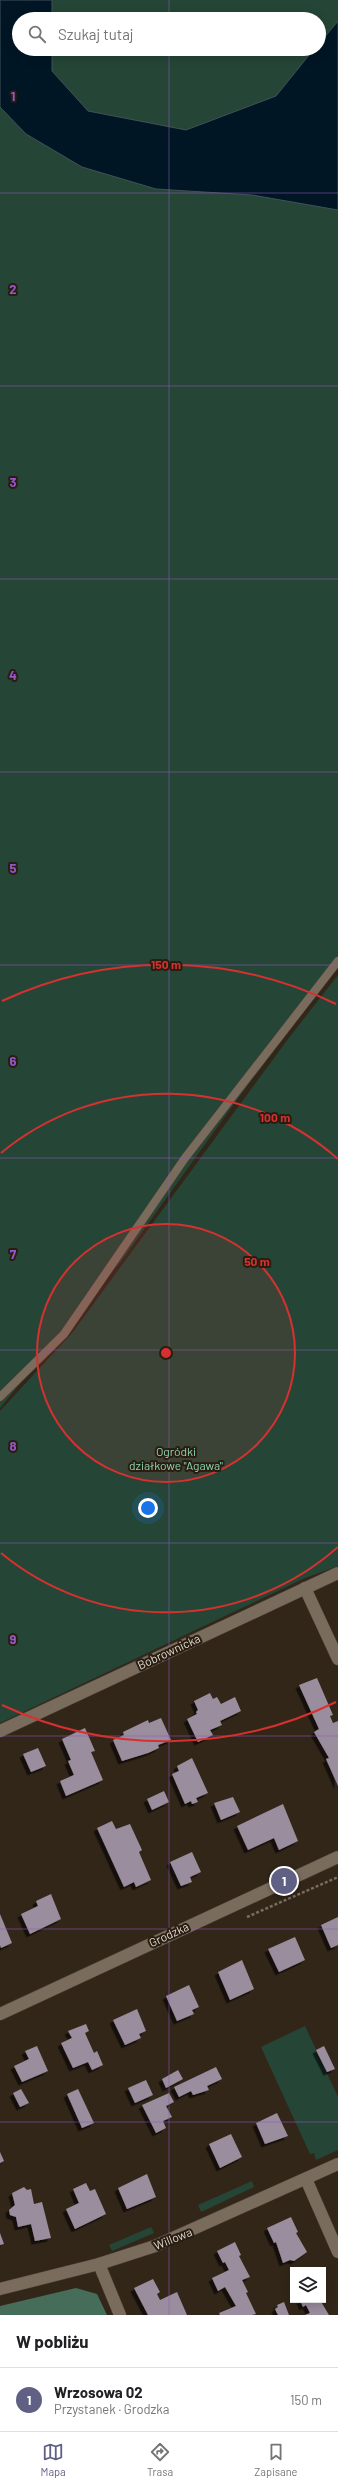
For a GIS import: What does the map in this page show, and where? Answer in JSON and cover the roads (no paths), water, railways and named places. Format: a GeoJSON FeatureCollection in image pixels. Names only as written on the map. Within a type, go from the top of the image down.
{"type":"FeatureCollection","features":[{"type":"Feature","properties":{"kind":"street","name":"Bobrownicka"},"geometry":{"type":"LineString","coordinates":[[0,1731],[338,1573]]}},
{"type":"Feature","properties":{"kind":"street"},"geometry":{"type":"LineString","coordinates":[[304,1588],[338,1659]]}},
{"type":"Feature","properties":{"kind":"street","name":"Grodzka"},"geometry":{"type":"LineString","coordinates":[[0,2014],[338,1857]]}},
{"type":"Feature","properties":{"kind":"street","name":"Willowa"},"geometry":{"type":"LineString","coordinates":[[0,2289],[99,2264],[175,2238],[338,2164]]}},
{"type":"Feature","properties":{"kind":"street"},"geometry":{"type":"LineString","coordinates":[[306,2179],[338,2252]]}},
{"type":"Feature","properties":{"kind":"street"},"geometry":{"type":"LineString","coordinates":[[99,2264],[120,2315]]}},
{"type":"Feature","properties":{"kind":"lane"},"geometry":{"type":"LineString","coordinates":[[0,1397],[64,1334],[184,1158],[338,961]]}},
{"type":"Feature","properties":{"kind":"water"},"geometry":{"type":"Polygon","coordinates":[[[0,0],[52,0],[52,12],[12,12],[12,56],[52,56],[52,71],[88,111],[186,130],[276,96],[308,56],[326,56],[326,36],[338,21],[338,210],[252,195],[156,189],[82,167],[26,134],[0,107],[0,0]]]}},
{"type":"Feature","properties":{"kind":"place","name":"Wrzosowa 02"},"geometry":{"type":"Point","coordinates":[284,1881]}},
{"type":"Feature","properties":{"kind":"park label","name":"Ogródki działkowe \"Agawa\""},"geometry":{"type":"Point","coordinates":[176,1459]}}]}
